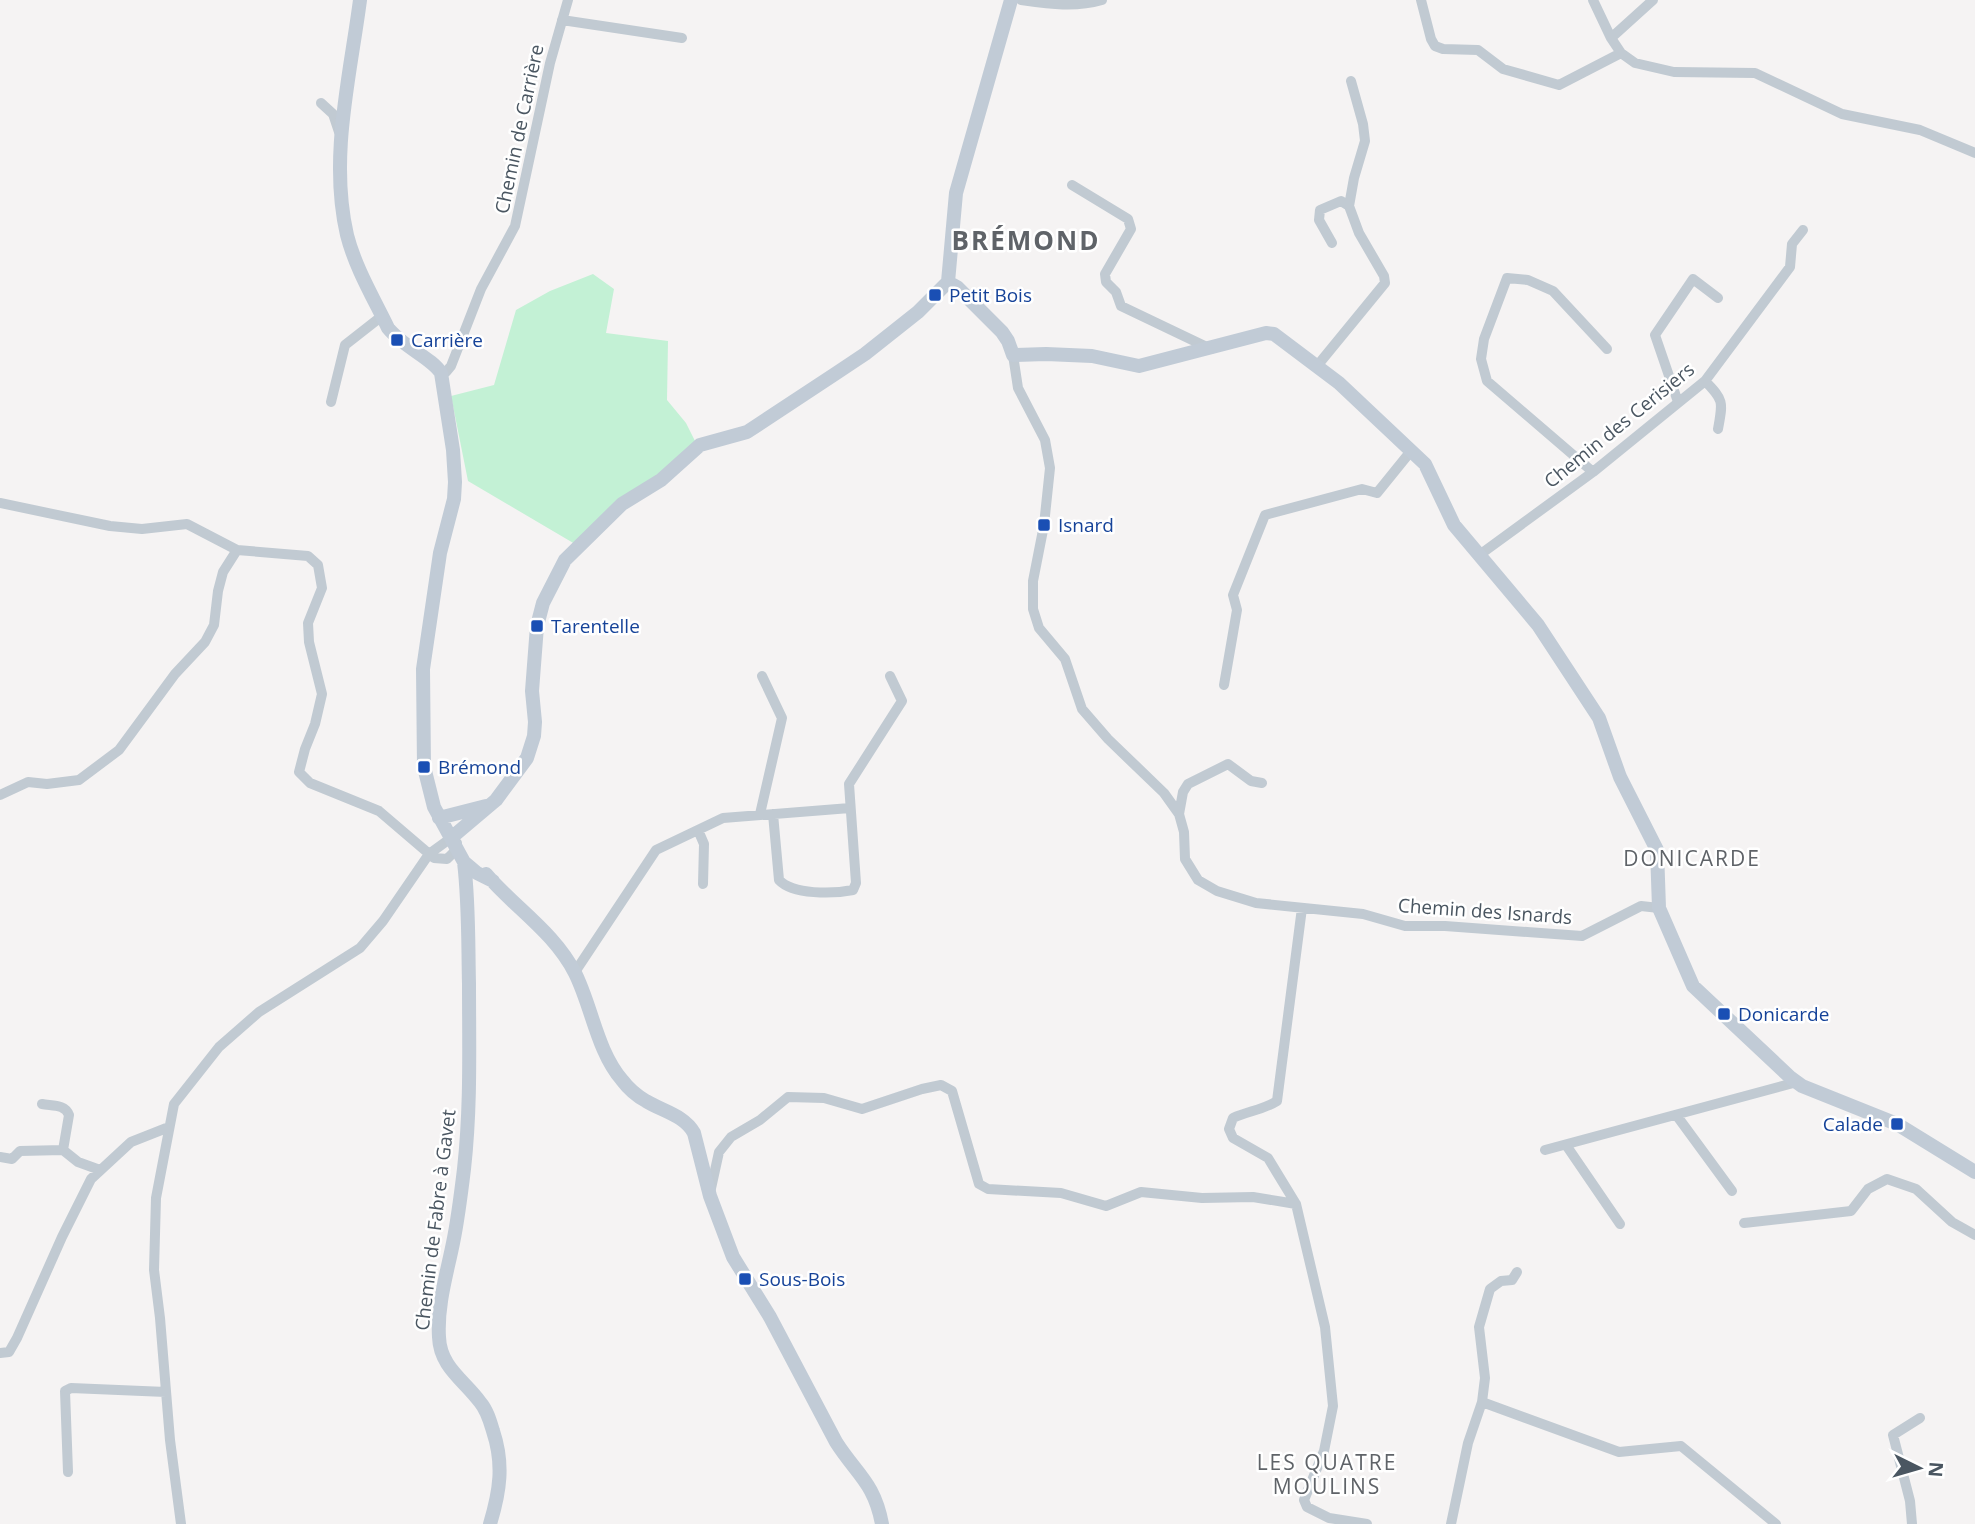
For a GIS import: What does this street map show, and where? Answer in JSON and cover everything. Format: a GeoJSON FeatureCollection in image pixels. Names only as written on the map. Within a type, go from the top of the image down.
{"type":"FeatureCollection","features":[{"type":"Feature","properties":{"kind":"street"},"geometry":{"type":"LineString","coordinates":[[360,0],[345,102],[342,144],[340,193],[348,237],[382,316],[397,340],[433,363],[440,373],[453,450],[454,499],[438,564],[424,669],[424,767],[430,795],[439,818],[472,866],[492,881],[542,929],[575,972],[615,1072],[644,1100],[690,1125],[710,1196],[733,1257],[770,1317],[836,1442],[847,1460],[869,1484],[877,1500],[882,1524]]}},
{"type":"Feature","properties":{"kind":"street","name":"Chemin de Carrière"},"geometry":{"type":"LineString","coordinates":[[440,373],[446,372],[451,366],[481,289],[515,226],[550,63],[568,0]]}},
{"type":"Feature","properties":{"kind":"street"},"geometry":{"type":"LineString","coordinates":[[181,1524],[154,1270],[156,1198],[174,1104],[219,1047],[259,1012],[360,948],[383,921],[429,855],[455,843],[496,800],[527,758],[534,736],[532,691],[537,626],[543,603],[565,560],[622,504],[661,480],[700,445],[747,432],[855,361],[918,312],[948,282],[956,193],[1012,0]]}},
{"type":"Feature","properties":{"kind":"street"},"geometry":{"type":"LineString","coordinates":[[1021,0],[1064,6],[1102,0]]}},
{"type":"Feature","properties":{"kind":"street"},"geometry":{"type":"LineString","coordinates":[[1421,0],[1435,46],[1443,49],[1478,50],[1503,69],[1559,85],[1622,53]]}},
{"type":"Feature","properties":{"kind":"street"},"geometry":{"type":"LineString","coordinates":[[1593,0],[1611,38],[1622,53],[1635,63],[1674,72],[1755,73],[1842,114],[1920,130],[1975,153]]}},
{"type":"Feature","properties":{"kind":"street"},"geometry":{"type":"LineString","coordinates":[[1611,38],[1653,0]]}},
{"type":"Feature","properties":{"kind":"street"},"geometry":{"type":"LineString","coordinates":[[562,20],[682,38]]}},
{"type":"Feature","properties":{"kind":"street"},"geometry":{"type":"LineString","coordinates":[[1318,366],[1385,283],[1384,276],[1359,233],[1349,206],[1365,141],[1351,81]]}},
{"type":"Feature","properties":{"kind":"street"},"geometry":{"type":"LineString","coordinates":[[342,144],[336,120],[328,107],[321,103],[345,102]]}},
{"type":"Feature","properties":{"kind":"street"},"geometry":{"type":"LineString","coordinates":[[1072,185],[1128,219],[1131,229],[1105,274],[1106,282],[1116,292],[1121,306],[1211,348]]}},
{"type":"Feature","properties":{"kind":"street"},"geometry":{"type":"LineString","coordinates":[[1332,243],[1319,220],[1320,210],[1341,201],[1349,206]]}},
{"type":"Feature","properties":{"kind":"street","name":"Chemin des Cerisiers"},"geometry":{"type":"LineString","coordinates":[[1478,556],[1594,472],[1704,381],[1790,267],[1792,244],[1803,230]]}},
{"type":"Feature","properties":{"kind":"street"},"geometry":{"type":"LineString","coordinates":[[1594,472],[1488,381],[1480,359],[1484,339],[1507,278],[1528,280],[1553,291],[1607,349]]}},
{"type":"Feature","properties":{"kind":"street"},"geometry":{"type":"LineString","coordinates":[[1678,402],[1655,335],[1693,279],[1718,299]]}},
{"type":"Feature","properties":{"kind":"street"},"geometry":{"type":"LineString","coordinates":[[948,282],[957,287],[1008,341],[1018,388],[1045,440],[1050,468],[1044,525],[1033,581],[1033,609],[1040,628],[1065,659],[1082,709],[1108,739],[1164,793],[1179,814]]}},
{"type":"Feature","properties":{"kind":"street"},"geometry":{"type":"LineString","coordinates":[[331,402],[345,345],[373,320],[382,316]]}},
{"type":"Feature","properties":{"kind":"street"},"geometry":{"type":"LineString","coordinates":[[1013,355],[1092,356],[1139,366],[1266,333],[1274,334],[1339,383],[1425,464],[1454,525],[1538,625],[1599,718],[1620,777],[1657,849],[1659,908],[1697,992],[1797,1082],[1897,1124],[1975,1172]]}},
{"type":"Feature","properties":{"kind":"street"},"geometry":{"type":"LineString","coordinates":[[1704,381],[1720,396],[1723,404],[1718,429]]}},
{"type":"Feature","properties":{"kind":"street"},"geometry":{"type":"LineString","coordinates":[[1224,685],[1237,610],[1233,596],[1265,515],[1362,489],[1377,493],[1411,451]]}},
{"type":"Feature","properties":{"kind":"street"},"geometry":{"type":"LineString","coordinates":[[0,503],[110,526],[142,529],[187,524],[237,550],[308,556],[318,565],[322,588],[308,623],[309,642],[322,694],[299,772],[310,783],[379,811],[429,855]]}},
{"type":"Feature","properties":{"kind":"street"},"geometry":{"type":"LineString","coordinates":[[0,795],[28,782],[47,784],[79,780],[118,750],[175,674],[205,642],[214,625],[223,572],[237,550]]}},
{"type":"Feature","properties":{"kind":"street"},"geometry":{"type":"LineString","coordinates":[[760,814],[782,718],[762,676]]}},
{"type":"Feature","properties":{"kind":"street"},"geometry":{"type":"LineString","coordinates":[[773,814],[779,880],[785,887],[796,891],[853,890],[856,883],[849,784],[902,701],[890,676]]}},
{"type":"Feature","properties":{"kind":"street"},"geometry":{"type":"LineString","coordinates":[[1179,814],[1183,792],[1188,785],[1228,764],[1251,781],[1262,783]]}},
{"type":"Feature","properties":{"kind":"street"},"geometry":{"type":"LineString","coordinates":[[439,818],[473,811],[496,800]]}},
{"type":"Feature","properties":{"kind":"street"},"geometry":{"type":"LineString","coordinates":[[575,972],[656,850],[723,818],[850,808]]}},
{"type":"Feature","properties":{"kind":"street","name":"Chemin des Isnards"},"geometry":{"type":"LineString","coordinates":[[1179,814],[1184,832],[1185,859],[1188,868],[1198,880],[1238,899],[1256,903],[1363,914],[1405,926],[1445,926],[1577,936],[1588,934],[1641,906],[1659,908]]}},
{"type":"Feature","properties":{"kind":"street"},"geometry":{"type":"LineString","coordinates":[[698,830],[704,844],[703,884]]}},
{"type":"Feature","properties":{"kind":"street","name":"Chemin de Fabre à Gavet"},"geometry":{"type":"LineString","coordinates":[[472,866],[469,901],[471,1054],[468,1118],[462,1180],[443,1291],[439,1334],[444,1360],[481,1403],[488,1415],[499,1452],[500,1489],[490,1524]]}},
{"type":"Feature","properties":{"kind":"street"},"geometry":{"type":"LineString","coordinates":[[1301,908],[1277,1101],[1233,1118],[1229,1129],[1233,1138],[1268,1158],[1296,1204],[1325,1327],[1333,1406],[1324,1451],[1304,1500],[1307,1507],[1329,1518],[1367,1524]]}},
{"type":"Feature","properties":{"kind":"street"},"geometry":{"type":"LineString","coordinates":[[1545,1150],[1797,1082]]}},
{"type":"Feature","properties":{"kind":"street"},"geometry":{"type":"LineString","coordinates":[[710,1196],[719,1152],[731,1136],[760,1121],[788,1097],[824,1098],[862,1109],[922,1088],[940,1085],[952,1091],[979,1184],[988,1189],[1061,1193],[1105,1206],[1141,1192],[1202,1198],[1253,1197],[1296,1204]]}},
{"type":"Feature","properties":{"kind":"street"},"geometry":{"type":"LineString","coordinates":[[42,1104],[64,1107],[67,1110],[69,1115],[63,1150]]}},
{"type":"Feature","properties":{"kind":"street"},"geometry":{"type":"LineString","coordinates":[[1677,1116],[1732,1191]]}},
{"type":"Feature","properties":{"kind":"street"},"geometry":{"type":"LineString","coordinates":[[0,1353],[9,1352],[91,1180],[131,1142],[169,1127]]}},
{"type":"Feature","properties":{"kind":"street"},"geometry":{"type":"LineString","coordinates":[[1566,1145],[1620,1224]]}},
{"type":"Feature","properties":{"kind":"street"},"geometry":{"type":"LineString","coordinates":[[0,1157],[12,1159],[20,1151],[63,1150],[78,1162],[100,1170]]}},
{"type":"Feature","properties":{"kind":"street"},"geometry":{"type":"LineString","coordinates":[[1744,1223],[1851,1211],[1868,1188],[1887,1179],[1916,1189],[1952,1222],[1975,1235]]}},
{"type":"Feature","properties":{"kind":"street"},"geometry":{"type":"LineString","coordinates":[[1451,1524],[1468,1443],[1482,1402],[1485,1378],[1479,1327],[1490,1289],[1501,1281],[1512,1280],[1517,1272]]}},
{"type":"Feature","properties":{"kind":"street"},"geometry":{"type":"LineString","coordinates":[[68,1472],[65,1391],[71,1388],[166,1392]]}},
{"type":"Feature","properties":{"kind":"street"},"geometry":{"type":"LineString","coordinates":[[1482,1402],[1619,1452],[1681,1446],[1776,1524]]}},
{"type":"Feature","properties":{"kind":"street"},"geometry":{"type":"LineString","coordinates":[[1912,1524],[1910,1501],[1893,1435],[1920,1418]]}},
{"type":"Feature","properties":{"kind":"green space"},"geometry":{"type":"Polygon","coordinates":[[[593,274],[614,289],[606,333],[668,341],[667,400],[686,423],[697,445],[575,544],[468,481],[451,396],[494,385],[516,310],[550,291],[593,274]]]}},
{"type":"Feature","properties":{"kind":"place","name":"Petit Bois"},"geometry":{"type":"Point","coordinates":[935,295]}},
{"type":"Feature","properties":{"kind":"place","name":"Carrière"},"geometry":{"type":"Point","coordinates":[397,340]}},
{"type":"Feature","properties":{"kind":"place","name":"Isnard"},"geometry":{"type":"Point","coordinates":[1044,525]}},
{"type":"Feature","properties":{"kind":"place","name":"Tarentelle"},"geometry":{"type":"Point","coordinates":[537,626]}},
{"type":"Feature","properties":{"kind":"place","name":"Brémond"},"geometry":{"type":"Point","coordinates":[424,767]}},
{"type":"Feature","properties":{"kind":"place","name":"Donicarde"},"geometry":{"type":"Point","coordinates":[1724,1014]}},
{"type":"Feature","properties":{"kind":"place","name":"Calade"},"geometry":{"type":"Point","coordinates":[1897,1124]}},
{"type":"Feature","properties":{"kind":"place","name":"Sous-Bois"},"geometry":{"type":"Point","coordinates":[745,1279]}},
{"type":"Feature","properties":{"kind":"district","name":"BRÉMOND"},"geometry":{"type":"Point","coordinates":[1026,240]}},
{"type":"Feature","properties":{"kind":"district","name":"DONICARDE"},"geometry":{"type":"Point","coordinates":[1692,858]}},
{"type":"Feature","properties":{"kind":"district","name":"LES QUATRE MOULINS"},"geometry":{"type":"Point","coordinates":[1327,1474]}}]}
